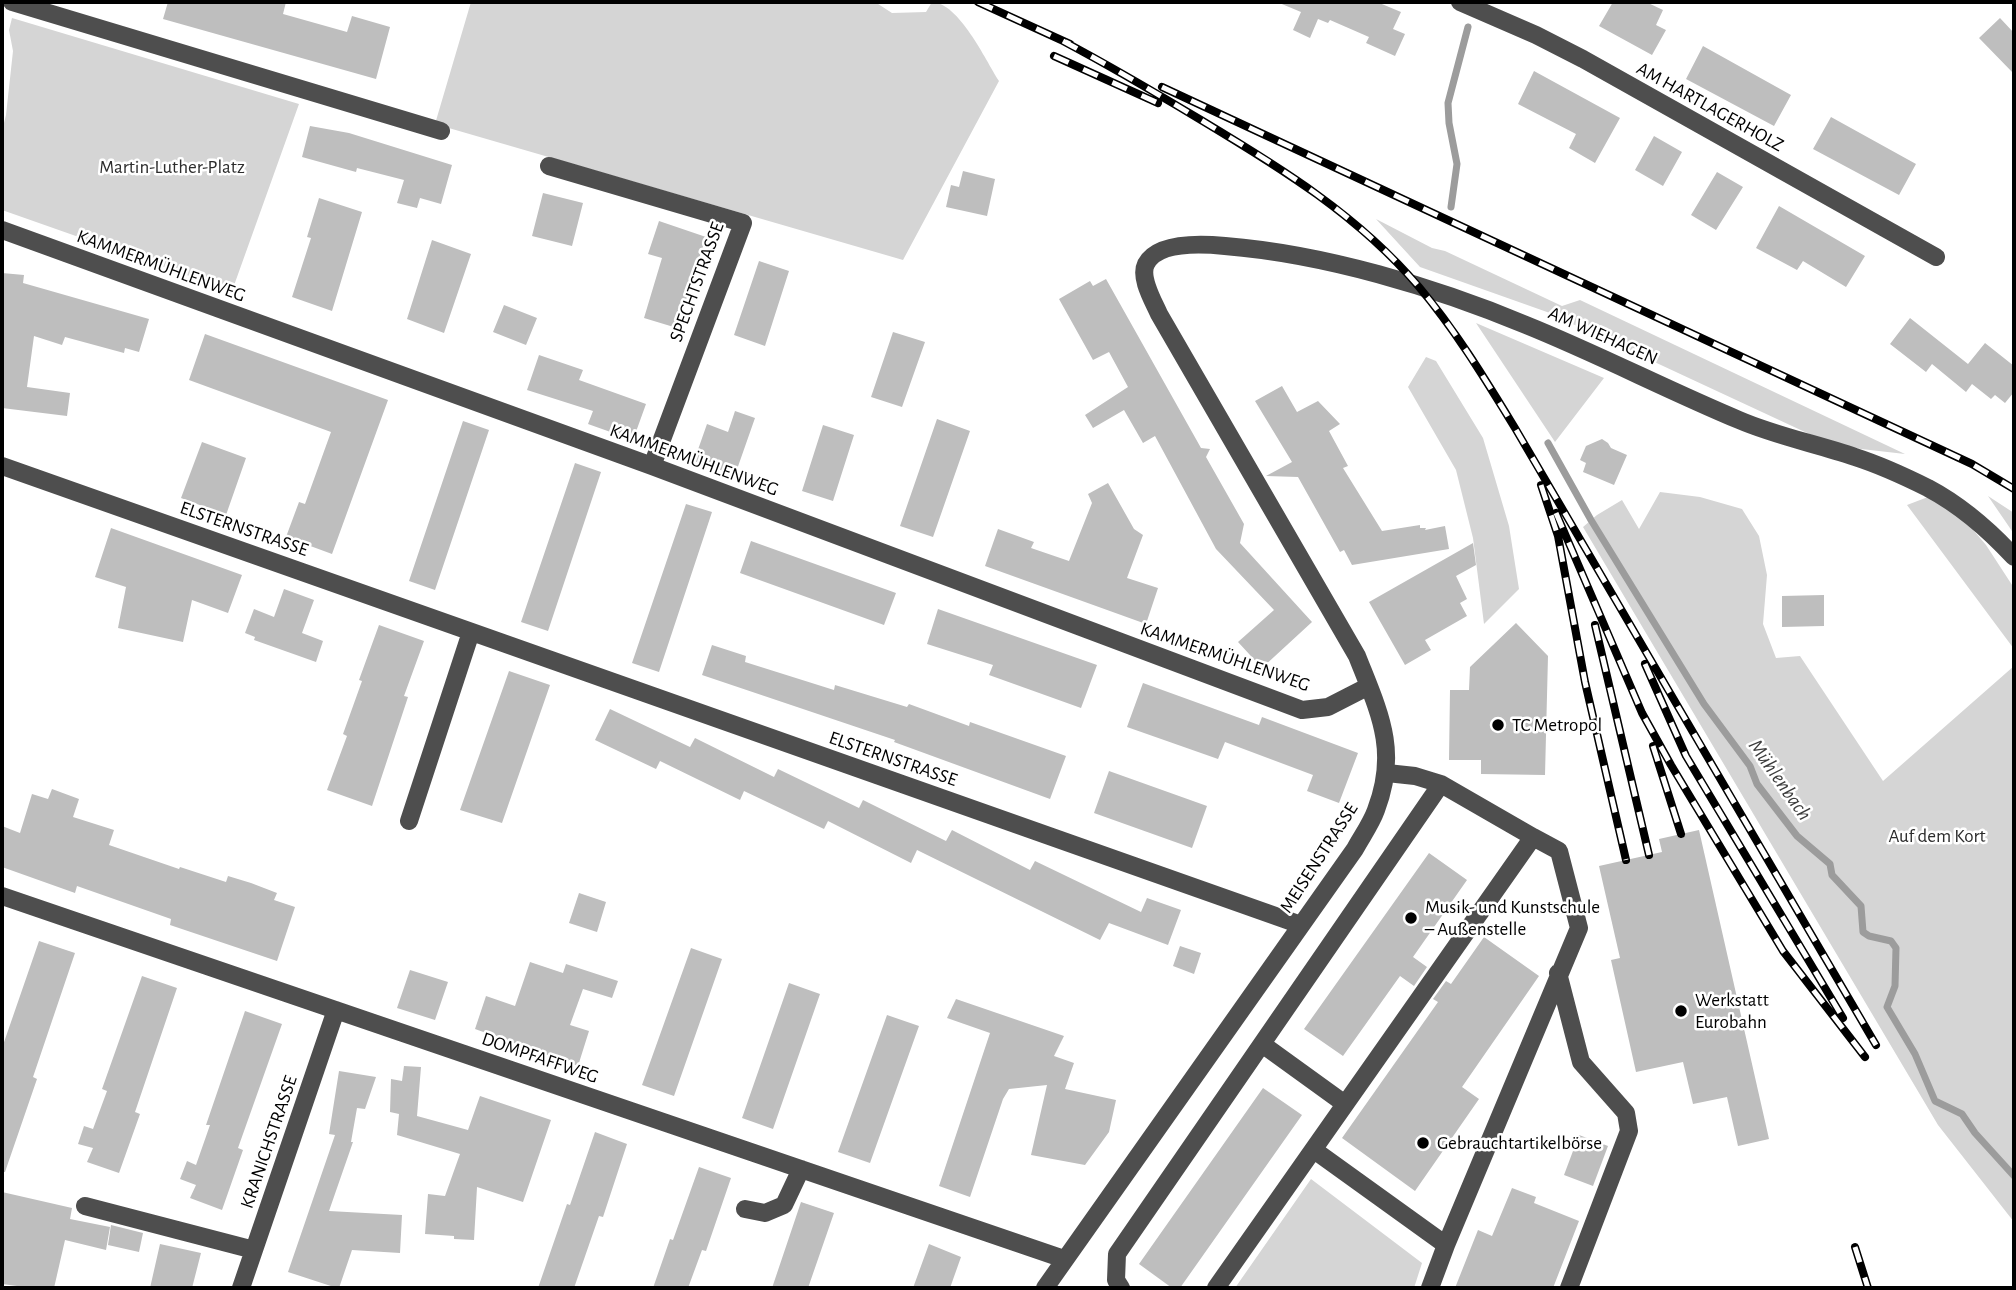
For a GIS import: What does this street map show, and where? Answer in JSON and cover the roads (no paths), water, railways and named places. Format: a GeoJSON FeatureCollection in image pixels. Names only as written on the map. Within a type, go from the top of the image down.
{"type":"FeatureCollection","features":[{"type":"Feature","properties":{"kind":"street"},"geometry":{"type":"LineString","coordinates":[[12,2],[441,131]]}},
{"type":"Feature","properties":{"kind":"street","name":"AM HARTLAGERHOLZ"},"geometry":{"type":"LineString","coordinates":[[1460,2],[1583,59],[1936,257]]}},
{"type":"Feature","properties":{"kind":"street","name":"SPECHTSTRASSE"},"geometry":{"type":"LineString","coordinates":[[549,166],[743,223],[652,466]]}},
{"type":"Feature","properties":{"kind":"street","name":"KAMMERMÜHLENWEG"},"geometry":{"type":"LineString","coordinates":[[2,230],[652,466],[1302,710],[1328,707],[1369,686]]}},
{"type":"Feature","properties":{"kind":"street","name":"AM WIEHAGEN"},"geometry":{"type":"LineString","coordinates":[[1146,264],[1158,253],[1177,246],[1204,244],[1293,255],[1419,287],[1525,324],[1742,422],[1892,470],[1932,490],[1966,514],[1993,535],[2014,557]]}},
{"type":"Feature","properties":{"kind":"street","name":"MEISENSTRASSE"},"geometry":{"type":"LineString","coordinates":[[1045,1288],[1355,849],[1376,811],[1387,773],[1382,717],[1357,656],[1159,314],[1148,288],[1146,264]]}},
{"type":"Feature","properties":{"kind":"street","name":"ELSTERNSTRASSE"},"geometry":{"type":"LineString","coordinates":[[2,466],[1301,925]]}},
{"type":"Feature","properties":{"kind":"street"},"geometry":{"type":"LineString","coordinates":[[409,821],[471,632]]}},
{"type":"Feature","properties":{"kind":"street"},"geometry":{"type":"LineString","coordinates":[[1387,773],[1415,776],[1441,784],[1559,851],[1578,928],[1430,1288]]}},
{"type":"Feature","properties":{"kind":"street"},"geometry":{"type":"LineString","coordinates":[[1121,1288],[1116,1280],[1117,1254],[1441,784]]}},
{"type":"Feature","properties":{"kind":"street"},"geometry":{"type":"LineString","coordinates":[[1216,1288],[1533,837]]}},
{"type":"Feature","properties":{"kind":"street","name":"DOMPFAFFWEG"},"geometry":{"type":"LineString","coordinates":[[2,896],[1064,1259]]}},
{"type":"Feature","properties":{"kind":"street"},"geometry":{"type":"LineString","coordinates":[[1558,974],[1581,1062],[1626,1113],[1629,1131],[1569,1288]]}},
{"type":"Feature","properties":{"kind":"street","name":"KRANICHSTRASSE"},"geometry":{"type":"LineString","coordinates":[[241,1288],[336,1010]]}},
{"type":"Feature","properties":{"kind":"street"},"geometry":{"type":"LineString","coordinates":[[1262,1044],[1345,1104]]}},
{"type":"Feature","properties":{"kind":"street"},"geometry":{"type":"LineString","coordinates":[[1314,1150],[1447,1245]]}},
{"type":"Feature","properties":{"kind":"street"},"geometry":{"type":"LineString","coordinates":[[745,1209],[765,1213],[784,1205],[801,1169]]}},
{"type":"Feature","properties":{"kind":"street"},"geometry":{"type":"LineString","coordinates":[[85,1206],[254,1250]]}},
{"type":"Feature","properties":{"kind":"waterway","name":"Mühlenbach"},"geometry":{"type":"LineString","coordinates":[[1451,207],[1457,164],[1448,103],[1468,27]]}},
{"type":"Feature","properties":{"kind":"waterway","name":"Mühlenbach"},"geometry":{"type":"LineString","coordinates":[[1548,443],[1591,520],[1704,704],[1750,766],[1757,784],[1797,836],[1830,864],[1832,875],[1861,906],[1863,932],[1891,941],[1896,948],[1895,986],[1887,1007],[1915,1054],[1935,1101],[1962,1114],[1975,1133],[2014,1176]]}},
{"type":"Feature","properties":{"kind":"railway"},"geometry":{"type":"LineString","coordinates":[[978,2],[1070,44]]}},
{"type":"Feature","properties":{"kind":"railway"},"geometry":{"type":"LineString","coordinates":[[1063,41],[1231,138],[1318,195],[1396,261],[1433,304],[1470,356],[1515,428],[1876,1045]]}},
{"type":"Feature","properties":{"kind":"railway"},"geometry":{"type":"LineString","coordinates":[[1054,56],[1158,103]]}},
{"type":"Feature","properties":{"kind":"railway"},"geometry":{"type":"LineString","coordinates":[[1162,87],[1972,464],[2014,489]]}},
{"type":"Feature","properties":{"kind":"railway"},"geometry":{"type":"LineString","coordinates":[[1541,485],[1558,536],[1585,682],[1626,860]]}},
{"type":"Feature","properties":{"kind":"railway"},"geometry":{"type":"LineString","coordinates":[[1556,513],[1642,713],[1671,765],[1783,951],[1865,1057]]}},
{"type":"Feature","properties":{"kind":"railway"},"geometry":{"type":"LineString","coordinates":[[1595,625],[1649,855]]}},
{"type":"Feature","properties":{"kind":"railway"},"geometry":{"type":"LineString","coordinates":[[1645,664],[1686,756],[1843,1018]]}},
{"type":"Feature","properties":{"kind":"railway"},"geometry":{"type":"LineString","coordinates":[[1653,746],[1681,834]]}},
{"type":"Feature","properties":{"kind":"railway"},"geometry":{"type":"LineString","coordinates":[[1855,1247],[1868,1288]]}},
{"type":"Feature","properties":{"kind":"place","name":"TC Metropol"},"geometry":{"type":"Point","coordinates":[1498,725]}},
{"type":"Feature","properties":{"kind":"place","name":"Musik- und Kunstschule – Außenstelle"},"geometry":{"type":"Point","coordinates":[1411,918]}},
{"type":"Feature","properties":{"kind":"place","name":"Werkstatt Eurobahn"},"geometry":{"type":"Point","coordinates":[1681,1011]}},
{"type":"Feature","properties":{"kind":"place","name":"Gebrauchtartikelbörse"},"geometry":{"type":"Point","coordinates":[1423,1143]}},
{"type":"Feature","properties":{"kind":"park label","name":"Martin-Luther-Platz"},"geometry":{"type":"Point","coordinates":[172,167]}},
{"type":"Feature","properties":{"kind":"park label","name":"Auf dem Kort"},"geometry":{"type":"Point","coordinates":[1937,836]}}]}
